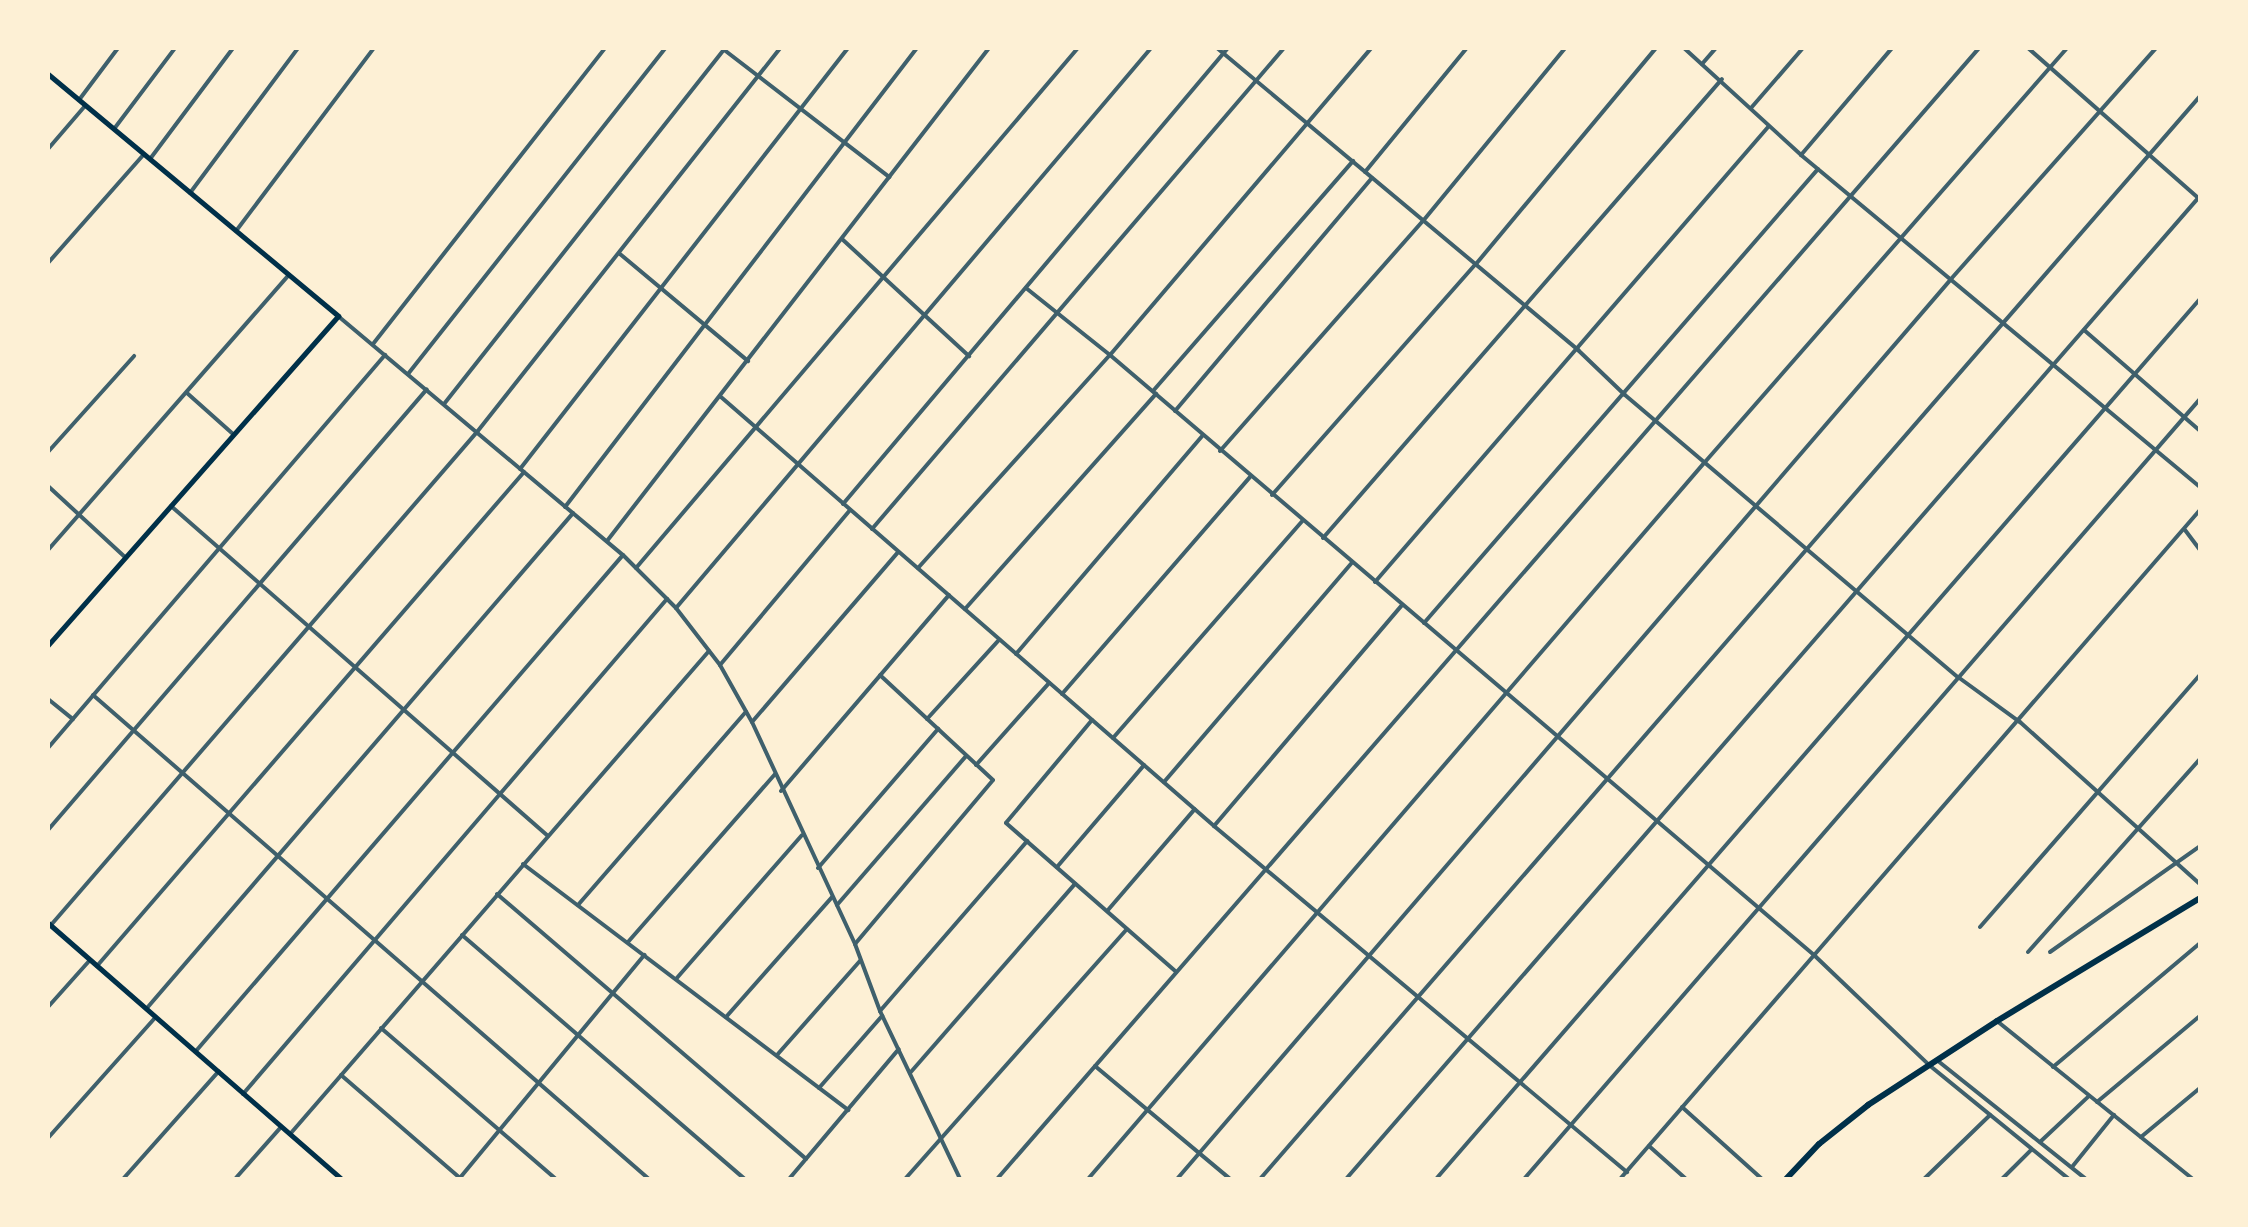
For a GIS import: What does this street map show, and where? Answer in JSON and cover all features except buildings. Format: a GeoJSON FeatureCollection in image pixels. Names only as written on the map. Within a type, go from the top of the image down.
{"type":"FeatureCollection","features":[{"type":"Feature","properties":{"kind":"main road"},"geometry":{"type":"LineString","coordinates":[[48,74],[338,316],[48,645]]}},
{"type":"Feature","properties":{"kind":"main road"},"geometry":{"type":"LineString","coordinates":[[1786,1179],[1819,1144],[1868,1105],[1997,1021],[2200,898]]}},
{"type":"Feature","properties":{"kind":"main road"},"geometry":{"type":"LineString","coordinates":[[49,924],[341,1179]]}},
{"type":"Feature","properties":{"kind":"street"},"geometry":{"type":"LineString","coordinates":[[79,100],[118,48]]}},
{"type":"Feature","properties":{"kind":"street"},"geometry":{"type":"LineString","coordinates":[[114,129],[175,48]]}},
{"type":"Feature","properties":{"kind":"street"},"geometry":{"type":"LineString","coordinates":[[48,263],[147,156],[233,48]]}},
{"type":"Feature","properties":{"kind":"street"},"geometry":{"type":"LineString","coordinates":[[190,193],[298,48]]}},
{"type":"Feature","properties":{"kind":"street"},"geometry":{"type":"LineString","coordinates":[[236,231],[374,48]]}},
{"type":"Feature","properties":{"kind":"street"},"geometry":{"type":"LineString","coordinates":[[373,344],[605,48]]}},
{"type":"Feature","properties":{"kind":"street"},"geometry":{"type":"LineString","coordinates":[[408,374],[665,48]]}},
{"type":"Feature","properties":{"kind":"street"},"geometry":{"type":"LineString","coordinates":[[444,404],[724,48],[889,177]]}},
{"type":"Feature","properties":{"kind":"street"},"geometry":{"type":"LineString","coordinates":[[49,924],[477,432],[780,48]]}},
{"type":"Feature","properties":{"kind":"street"},"geometry":{"type":"LineString","coordinates":[[97,966],[522,470],[848,48]]}},
{"type":"Feature","properties":{"kind":"street"},"geometry":{"type":"LineString","coordinates":[[565,507],[917,48]]}},
{"type":"Feature","properties":{"kind":"street"},"geometry":{"type":"LineString","coordinates":[[607,541],[989,48]]}},
{"type":"Feature","properties":{"kind":"street"},"geometry":{"type":"LineString","coordinates":[[636,568],[1078,48]]}},
{"type":"Feature","properties":{"kind":"street"},"geometry":{"type":"LineString","coordinates":[[676,608],[1151,48]]}},
{"type":"Feature","properties":{"kind":"street"},"geometry":{"type":"LineString","coordinates":[[1217,48],[1525,305],[1625,395],[1958,677],[2020,722],[2200,884]]}},
{"type":"Feature","properties":{"kind":"street"},"geometry":{"type":"LineString","coordinates":[[843,504],[1228,48]]}},
{"type":"Feature","properties":{"kind":"street"},"geometry":{"type":"LineString","coordinates":[[872,529],[1284,48]]}},
{"type":"Feature","properties":{"kind":"street"},"geometry":{"type":"LineString","coordinates":[[918,569],[1110,355],[1371,48]]}},
{"type":"Feature","properties":{"kind":"street"},"geometry":{"type":"LineString","coordinates":[[1365,172],[1467,48]]}},
{"type":"Feature","properties":{"kind":"street"},"geometry":{"type":"LineString","coordinates":[[1220,451],[1423,221],[1565,48]]}},
{"type":"Feature","properties":{"kind":"street"},"geometry":{"type":"LineString","coordinates":[[1272,495],[1476,264],[1656,48]]}},
{"type":"Feature","properties":{"kind":"street"},"geometry":{"type":"LineString","coordinates":[[1684,48],[1722,79],[1801,155],[2200,487]]}},
{"type":"Feature","properties":{"kind":"street"},"geometry":{"type":"LineString","coordinates":[[1702,64],[1716,48]]}},
{"type":"Feature","properties":{"kind":"street"},"geometry":{"type":"LineString","coordinates":[[1751,108],[1803,48]]}},
{"type":"Feature","properties":{"kind":"street"},"geometry":{"type":"LineString","coordinates":[[1801,155],[1892,48]]}},
{"type":"Feature","properties":{"kind":"street"},"geometry":{"type":"LineString","coordinates":[[997,1179],[1979,48]]}},
{"type":"Feature","properties":{"kind":"street"},"geometry":{"type":"LineString","coordinates":[[1346,1179],[2199,198],[2028,48]]}},
{"type":"Feature","properties":{"kind":"street"},"geometry":{"type":"LineString","coordinates":[[1088,1179],[1316,911],[2067,48]]}},
{"type":"Feature","properties":{"kind":"street"},"geometry":{"type":"LineString","coordinates":[[1177,1179],[1951,279],[2156,48]]}},
{"type":"Feature","properties":{"kind":"street"},"geometry":{"type":"LineString","coordinates":[[1323,538],[1722,79]]}},
{"type":"Feature","properties":{"kind":"street"},"geometry":{"type":"LineString","coordinates":[[1260,1179],[2200,96]]}},
{"type":"Feature","properties":{"kind":"street"},"geometry":{"type":"LineString","coordinates":[[48,149],[86,106]]}},
{"type":"Feature","properties":{"kind":"street"},"geometry":{"type":"LineString","coordinates":[[1375,582],[1769,126]]}},
{"type":"Feature","properties":{"kind":"street"},"geometry":{"type":"LineString","coordinates":[[965,609],[1353,161]]}},
{"type":"Feature","properties":{"kind":"street"},"geometry":{"type":"LineString","coordinates":[[1424,623],[1625,395],[1818,168]]}},
{"type":"Feature","properties":{"kind":"street"},"geometry":{"type":"LineString","coordinates":[[1175,411],[1372,178]]}},
{"type":"Feature","properties":{"kind":"street"},"geometry":{"type":"LineString","coordinates":[[842,239],[884,274],[969,356]]}},
{"type":"Feature","properties":{"kind":"street"},"geometry":{"type":"LineString","coordinates":[[620,254],[748,361]]}},
{"type":"Feature","properties":{"kind":"street"},"geometry":{"type":"LineString","coordinates":[[48,550],[289,275]]}},
{"type":"Feature","properties":{"kind":"street"},"geometry":{"type":"LineString","coordinates":[[1026,288],[1154,392],[1815,956],[1929,1065],[2065,1178]]}},
{"type":"Feature","properties":{"kind":"street"},"geometry":{"type":"LineString","coordinates":[[1436,1179],[2200,299]]}},
{"type":"Feature","properties":{"kind":"street"},"geometry":{"type":"LineString","coordinates":[[338,316],[623,555],[676,608],[720,665],[752,722],[781,791],[855,944],[881,1013],[960,1179]]}},
{"type":"Feature","properties":{"kind":"street"},"geometry":{"type":"LineString","coordinates":[[2084,330],[2200,431]]}},
{"type":"Feature","properties":{"kind":"street"},"geometry":{"type":"LineString","coordinates":[[48,748],[385,355]]}},
{"type":"Feature","properties":{"kind":"street"},"geometry":{"type":"LineString","coordinates":[[48,452],[134,356]]}},
{"type":"Feature","properties":{"kind":"street"},"geometry":{"type":"LineString","coordinates":[[48,830],[427,389]]}},
{"type":"Feature","properties":{"kind":"street"},"geometry":{"type":"LineString","coordinates":[[187,393],[234,434]]}},
{"type":"Feature","properties":{"kind":"street"},"geometry":{"type":"LineString","coordinates":[[721,397],[1214,826],[1627,1172]]}},
{"type":"Feature","properties":{"kind":"street"},"geometry":{"type":"LineString","coordinates":[[1524,1179],[2200,399]]}},
{"type":"Feature","properties":{"kind":"street"},"geometry":{"type":"LineString","coordinates":[[1016,654],[1202,436]]}},
{"type":"Feature","properties":{"kind":"street"},"geometry":{"type":"LineString","coordinates":[[1062,694],[1250,477]]}},
{"type":"Feature","properties":{"kind":"street"},"geometry":{"type":"LineString","coordinates":[[48,486],[125,557]]}},
{"type":"Feature","properties":{"kind":"street"},"geometry":{"type":"LineString","coordinates":[[171,506],[548,836]]}},
{"type":"Feature","properties":{"kind":"street"},"geometry":{"type":"LineString","coordinates":[[720,665],[850,510]]}},
{"type":"Feature","properties":{"kind":"street"},"geometry":{"type":"LineString","coordinates":[[147,1008],[573,513]]}},
{"type":"Feature","properties":{"kind":"street"},"geometry":{"type":"LineString","coordinates":[[1620,1179],[2199,513]]}},
{"type":"Feature","properties":{"kind":"street"},"geometry":{"type":"LineString","coordinates":[[1113,738],[1302,521]]}},
{"type":"Feature","properties":{"kind":"street"},"geometry":{"type":"LineString","coordinates":[[2185,530],[2200,550]]}},
{"type":"Feature","properties":{"kind":"street"},"geometry":{"type":"LineString","coordinates":[[752,722],[898,552]]}},
{"type":"Feature","properties":{"kind":"street"},"geometry":{"type":"LineString","coordinates":[[196,1051],[623,555]]}},
{"type":"Feature","properties":{"kind":"street"},"geometry":{"type":"LineString","coordinates":[[1164,782],[1352,563]]}},
{"type":"Feature","properties":{"kind":"street"},"geometry":{"type":"LineString","coordinates":[[781,791],[949,595]]}},
{"type":"Feature","properties":{"kind":"street"},"geometry":{"type":"LineString","coordinates":[[243,1094],[667,599]]}},
{"type":"Feature","properties":{"kind":"street"},"geometry":{"type":"LineString","coordinates":[[1214,826],[1402,605]]}},
{"type":"Feature","properties":{"kind":"street"},"geometry":{"type":"LineString","coordinates":[[927,719],[999,640]]}},
{"type":"Feature","properties":{"kind":"street"},"geometry":{"type":"LineString","coordinates":[[291,1133],[709,651]]}},
{"type":"Feature","properties":{"kind":"street"},"geometry":{"type":"LineString","coordinates":[[855,944],[993,780],[880,675]]}},
{"type":"Feature","properties":{"kind":"street"},"geometry":{"type":"LineString","coordinates":[[1980,927],[2200,675]]}},
{"type":"Feature","properties":{"kind":"street"},"geometry":{"type":"LineString","coordinates":[[976,765],[1049,683]]}},
{"type":"Feature","properties":{"kind":"street"},"geometry":{"type":"LineString","coordinates":[[93,695],[649,1179]]}},
{"type":"Feature","properties":{"kind":"street"},"geometry":{"type":"LineString","coordinates":[[48,699],[73,719]]}},
{"type":"Feature","properties":{"kind":"street"},"geometry":{"type":"LineString","coordinates":[[578,905],[746,712]]}},
{"type":"Feature","properties":{"kind":"street"},"geometry":{"type":"LineString","coordinates":[[1092,720],[1006,823],[1176,972]]}},
{"type":"Feature","properties":{"kind":"street"},"geometry":{"type":"LineString","coordinates":[[818,868],[938,729]]}},
{"type":"Feature","properties":{"kind":"street"},"geometry":{"type":"LineString","coordinates":[[836,906],[966,756]]}},
{"type":"Feature","properties":{"kind":"street"},"geometry":{"type":"LineString","coordinates":[[2028,952],[2200,759]]}},
{"type":"Feature","properties":{"kind":"street"},"geometry":{"type":"LineString","coordinates":[[1057,867],[1144,765]]}},
{"type":"Feature","properties":{"kind":"street"},"geometry":{"type":"LineString","coordinates":[[628,943],[774,775]]}},
{"type":"Feature","properties":{"kind":"street"},"geometry":{"type":"LineString","coordinates":[[1107,911],[1195,809]]}},
{"type":"Feature","properties":{"kind":"street"},"geometry":{"type":"LineString","coordinates":[[676,979],[802,835]]}},
{"type":"Feature","properties":{"kind":"street"},"geometry":{"type":"LineString","coordinates":[[819,1088],[1027,841]]}},
{"type":"Feature","properties":{"kind":"street"},"geometry":{"type":"LineString","coordinates":[[2050,952],[2200,846]]}},
{"type":"Feature","properties":{"kind":"street"},"geometry":{"type":"LineString","coordinates":[[523,864],[848,1110]]}},
{"type":"Feature","properties":{"kind":"street"},"geometry":{"type":"LineString","coordinates":[[910,1073],[1075,884]]}},
{"type":"Feature","properties":{"kind":"street"},"geometry":{"type":"LineString","coordinates":[[497,894],[806,1159]]}},
{"type":"Feature","properties":{"kind":"street"},"geometry":{"type":"LineString","coordinates":[[726,1017],[832,897]]}},
{"type":"Feature","properties":{"kind":"street"},"geometry":{"type":"LineString","coordinates":[[905,1179],[1127,929]]}},
{"type":"Feature","properties":{"kind":"street"},"geometry":{"type":"LineString","coordinates":[[462,935],[745,1179]]}},
{"type":"Feature","properties":{"kind":"street"},"geometry":{"type":"LineString","coordinates":[[2053,1067],[2200,943]]}},
{"type":"Feature","properties":{"kind":"street"},"geometry":{"type":"LineString","coordinates":[[341,1075],[460,1179],[644,955]]}},
{"type":"Feature","properties":{"kind":"street"},"geometry":{"type":"LineString","coordinates":[[48,1007],[90,960]]}},
{"type":"Feature","properties":{"kind":"street"},"geometry":{"type":"LineString","coordinates":[[776,1055],[860,961]]}},
{"type":"Feature","properties":{"kind":"street"},"geometry":{"type":"LineString","coordinates":[[2097,1102],[2200,1016]]}},
{"type":"Feature","properties":{"kind":"street"},"geometry":{"type":"LineString","coordinates":[[48,1138],[156,1017]]}},
{"type":"Feature","properties":{"kind":"street"},"geometry":{"type":"LineString","coordinates":[[1997,1021],[2193,1179]]}},
{"type":"Feature","properties":{"kind":"street"},"geometry":{"type":"LineString","coordinates":[[381,1028],[556,1179]]}},
{"type":"Feature","properties":{"kind":"street"},"geometry":{"type":"LineString","coordinates":[[789,1179],[899,1049]]}},
{"type":"Feature","properties":{"kind":"street"},"geometry":{"type":"LineString","coordinates":[[1923,1056],[1937,1060],[2086,1179]]}},
{"type":"Feature","properties":{"kind":"street"},"geometry":{"type":"LineString","coordinates":[[1095,1066],[1230,1179]]}},
{"type":"Feature","properties":{"kind":"street"},"geometry":{"type":"LineString","coordinates":[[123,1179],[219,1071]]}},
{"type":"Feature","properties":{"kind":"street"},"geometry":{"type":"LineString","coordinates":[[2141,1137],[2200,1088]]}},
{"type":"Feature","properties":{"kind":"street"},"geometry":{"type":"LineString","coordinates":[[2040,1142],[2089,1096]]}},
{"type":"Feature","properties":{"kind":"street"},"geometry":{"type":"LineString","coordinates":[[1682,1107],[1762,1179]]}},
{"type":"Feature","properties":{"kind":"street"},"geometry":{"type":"LineString","coordinates":[[1924,1179],[1990,1115]]}},
{"type":"Feature","properties":{"kind":"street"},"geometry":{"type":"LineString","coordinates":[[2072,1167],[2114,1115]]}},
{"type":"Feature","properties":{"kind":"street"},"geometry":{"type":"LineString","coordinates":[[235,1179],[282,1126]]}},
{"type":"Feature","properties":{"kind":"street"},"geometry":{"type":"LineString","coordinates":[[1649,1146],[1686,1179]]}},
{"type":"Feature","properties":{"kind":"street"},"geometry":{"type":"LineString","coordinates":[[2002,1179],[2032,1149]]}}]}
